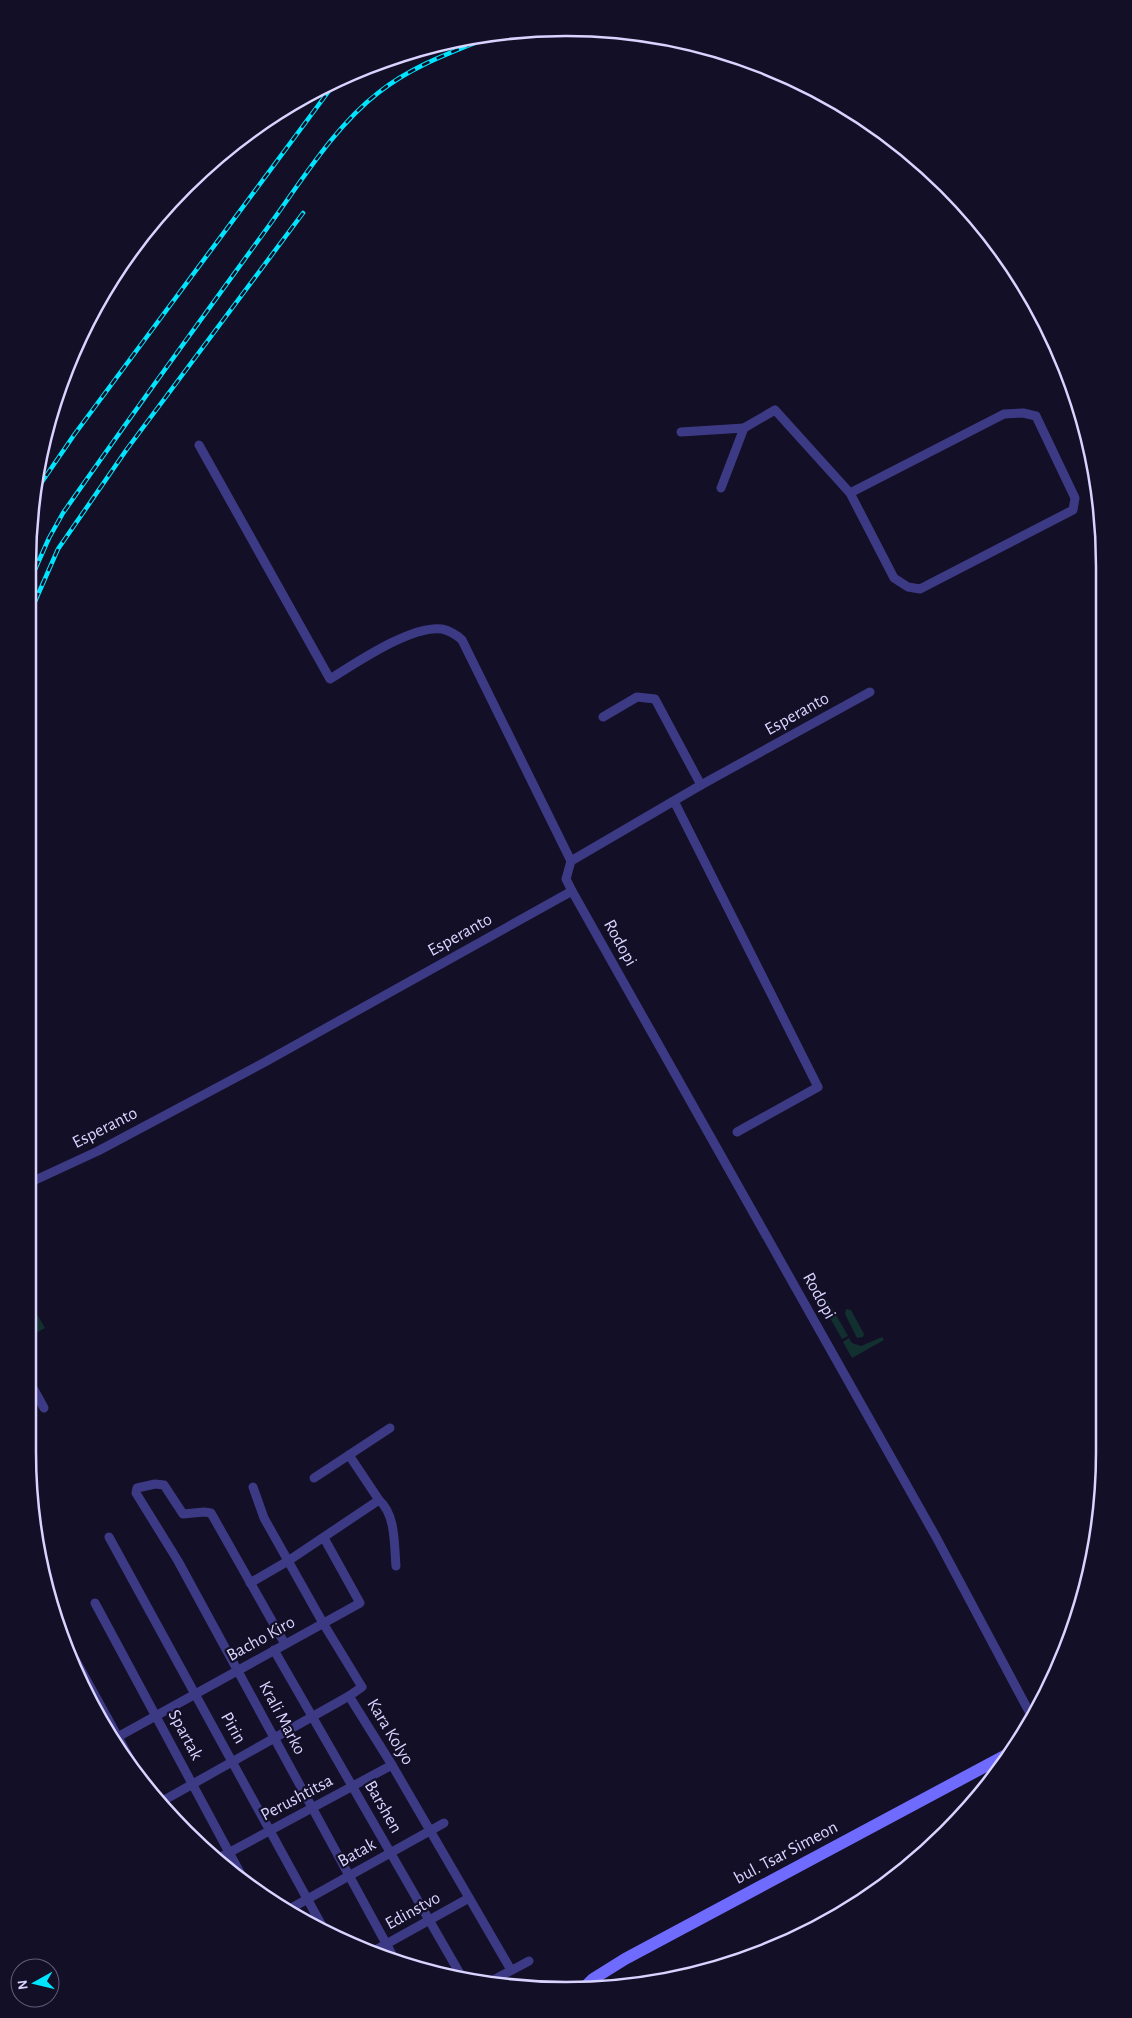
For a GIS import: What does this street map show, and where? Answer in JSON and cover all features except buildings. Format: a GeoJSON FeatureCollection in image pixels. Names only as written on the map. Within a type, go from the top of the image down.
{"type":"FeatureCollection","features":[{"type":"Feature","properties":{"kind":"main road","name":"bul. Tsar Simeon"},"geometry":{"type":"LineString","coordinates":[[590,1981],[626,1959],[995,1761]]}},
{"type":"Feature","properties":{"kind":"street"},"geometry":{"type":"LineString","coordinates":[[681,432],[744,428],[775,410],[850,493],[894,578],[908,587],[920,589],[1073,510],[1075,498],[1036,416],[1024,413],[1004,414],[850,493]]}},
{"type":"Feature","properties":{"kind":"street"},"geometry":{"type":"LineString","coordinates":[[722,488],[744,428]]}},
{"type":"Feature","properties":{"kind":"street"},"geometry":{"type":"LineString","coordinates":[[199,445],[330,679],[386,646],[424,630],[443,629],[462,640],[571,861],[566,879],[572,891]]}},
{"type":"Feature","properties":{"kind":"street","name":"Esperanto"},"geometry":{"type":"LineString","coordinates":[[571,861],[701,785],[870,692]]}},
{"type":"Feature","properties":{"kind":"street"},"geometry":{"type":"LineString","coordinates":[[603,717],[637,697],[655,699],[701,785]]}},
{"type":"Feature","properties":{"kind":"street"},"geometry":{"type":"LineString","coordinates":[[674,801],[818,1087],[737,1132]]}},
{"type":"Feature","properties":{"kind":"street","name":"Esperanto"},"geometry":{"type":"LineString","coordinates":[[36,1180],[98,1151],[265,1062],[572,891]]}},
{"type":"Feature","properties":{"kind":"street","name":"Rodopi"},"geometry":{"type":"LineString","coordinates":[[572,891],[936,1537],[1029,1709]]}},
{"type":"Feature","properties":{"kind":"street"},"geometry":{"type":"LineString","coordinates":[[36,1393],[44,1408]]}},
{"type":"Feature","properties":{"kind":"street"},"geometry":{"type":"LineString","coordinates":[[314,1478],[390,1428]]}},
{"type":"Feature","properties":{"kind":"street"},"geometry":{"type":"LineString","coordinates":[[349,1455],[379,1500],[386,1507],[390,1517],[396,1566]]}},
{"type":"Feature","properties":{"kind":"street","name":"Krali Marko"},"geometry":{"type":"LineString","coordinates":[[250,1583],[211,1513],[183,1514],[164,1485],[137,1488],[136,1493],[178,1561],[390,1952]]}},
{"type":"Feature","properties":{"kind":"street","name":"Kara Kolyo"},"geometry":{"type":"LineString","coordinates":[[253,1487],[264,1518],[323,1623],[362,1687],[349,1696],[392,1765],[511,1970]]}},
{"type":"Feature","properties":{"kind":"street"},"geometry":{"type":"LineString","coordinates":[[285,1644],[250,1583],[288,1562],[379,1500]]}},
{"type":"Feature","properties":{"kind":"street","name":"Pirin"},"geometry":{"type":"LineString","coordinates":[[109,1537],[320,1921]]}},
{"type":"Feature","properties":{"kind":"street","name":"Bacho Kiro"},"geometry":{"type":"LineString","coordinates":[[119,1736],[360,1603],[324,1538]]}},
{"type":"Feature","properties":{"kind":"street","name":"Spartak"},"geometry":{"type":"LineString","coordinates":[[95,1603],[238,1867]]}},
{"type":"Feature","properties":{"kind":"street","name":"Barshen"},"geometry":{"type":"LineString","coordinates":[[274,1650],[458,1971]]}},
{"type":"Feature","properties":{"kind":"street"},"geometry":{"type":"LineString","coordinates":[[166,1799],[349,1696]]}},
{"type":"Feature","properties":{"kind":"street","name":"Perushtitsa"},"geometry":{"type":"LineString","coordinates":[[224,1856],[392,1765]]}},
{"type":"Feature","properties":{"kind":"street","name":"Batak"},"geometry":{"type":"LineString","coordinates":[[293,1906],[444,1823]]}},
{"type":"Feature","properties":{"kind":"street","name":"Edinstvo"},"geometry":{"type":"LineString","coordinates":[[380,1948],[469,1898]]}},
{"type":"Feature","properties":{"kind":"street"},"geometry":{"type":"LineString","coordinates":[[498,1977],[529,1961]]}},
{"type":"Feature","properties":{"kind":"green space"},"geometry":{"type":"Polygon","coordinates":[[[823,1298],[827,1299],[848,1336],[842,1339],[821,1302],[823,1298]]]}},
{"type":"Feature","properties":{"kind":"green space"},"geometry":{"type":"Polygon","coordinates":[[[846,1309],[851,1310],[864,1334],[863,1337],[857,1338],[845,1314],[846,1309]]]}},
{"type":"Feature","properties":{"kind":"green space"},"geometry":{"type":"Polygon","coordinates":[[[36,1313],[45,1328],[36,1333],[36,1313]]]}},
{"type":"Feature","properties":{"kind":"green space"},"geometry":{"type":"Polygon","coordinates":[[[882,1337],[884,1340],[852,1358],[843,1342],[849,1338],[852,1343],[861,1346],[882,1337]]]}},
{"type":"Feature","properties":{"kind":"railway"},"geometry":{"type":"LineString","coordinates":[[36,567],[63,513],[333,138],[362,107],[391,83],[435,59],[470,45]]}},
{"type":"Feature","properties":{"kind":"railway"},"geometry":{"type":"LineString","coordinates":[[44,479],[74,435],[327,94]]}},
{"type":"Feature","properties":{"kind":"railway"},"geometry":{"type":"LineString","coordinates":[[36,599],[58,549],[127,449],[303,213]]}}]}
